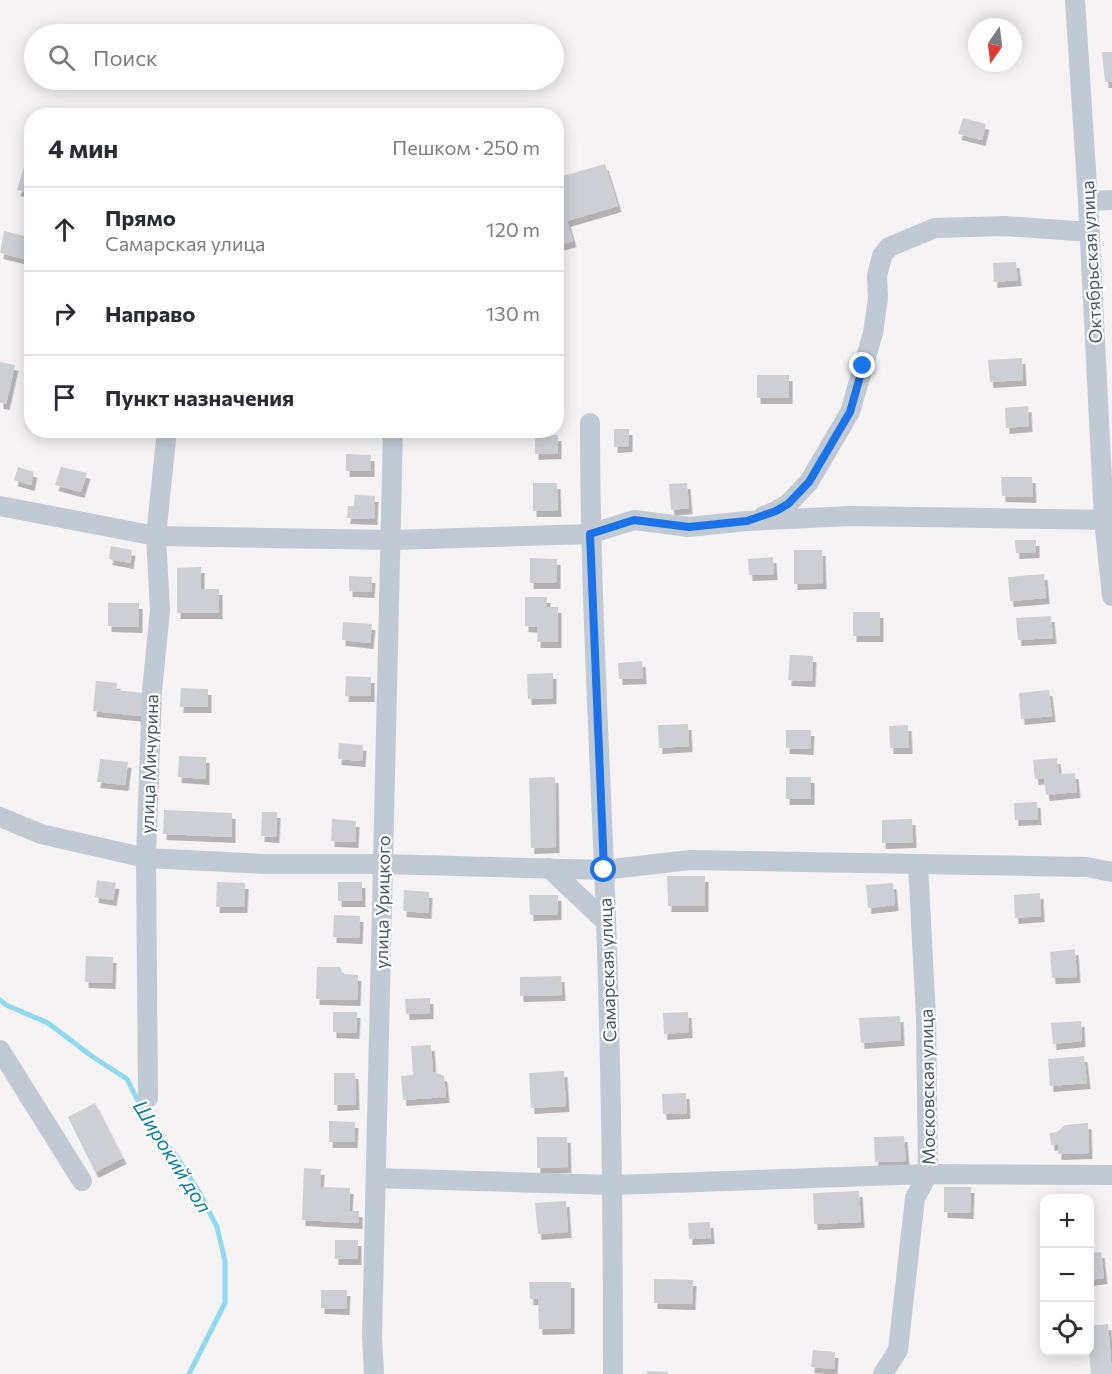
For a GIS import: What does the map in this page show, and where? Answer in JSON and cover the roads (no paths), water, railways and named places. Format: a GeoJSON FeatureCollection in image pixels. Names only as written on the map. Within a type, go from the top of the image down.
{"type":"FeatureCollection","features":[{"type":"Feature","properties":{"kind":"street","name":"Октябрьская улица"},"geometry":{"type":"LineString","coordinates":[[1075,0],[1112,596]]}},
{"type":"Feature","properties":{"kind":"street"},"geometry":{"type":"LineString","coordinates":[[1088,201],[1112,200]]}},
{"type":"Feature","properties":{"kind":"street"},"geometry":{"type":"LineString","coordinates":[[747,521],[776,511],[788,504],[809,482],[850,412],[873,333],[878,298],[877,276],[882,256],[889,247],[935,228],[1005,226],[1090,232]]}},
{"type":"Feature","properties":{"kind":"street","name":"Самарская улица"},"geometry":{"type":"LineString","coordinates":[[590,423],[590,534],[606,922],[613,1185],[613,1374]]}},
{"type":"Feature","properties":{"kind":"street","name":"улица Мичурина"},"geometry":{"type":"LineString","coordinates":[[148,1098],[146,858],[152,691],[160,610],[156,536],[166,438]]}},
{"type":"Feature","properties":{"kind":"street","name":"улица Урицкого"},"geometry":{"type":"LineString","coordinates":[[374,1374],[372,1337],[393,438]]}},
{"type":"Feature","properties":{"kind":"street"},"geometry":{"type":"LineString","coordinates":[[0,506],[156,536],[392,540],[590,534],[634,520],[689,527],[747,521],[851,516],[1108,520]]}},
{"type":"Feature","properties":{"kind":"street"},"geometry":{"type":"LineString","coordinates":[[0,817],[41,834],[146,858],[265,864],[383,864],[604,870],[690,860],[1086,867],[1112,872]]}},
{"type":"Feature","properties":{"kind":"street","name":"Московская улица"},"geometry":{"type":"LineString","coordinates":[[883,1374],[898,1350],[915,1198],[928,1174],[926,1017],[918,864]]}},
{"type":"Feature","properties":{"kind":"street"},"geometry":{"type":"LineString","coordinates":[[549,868],[606,922]]}},
{"type":"Feature","properties":{"kind":"street"},"geometry":{"type":"LineString","coordinates":[[0,1050],[82,1181]]}},
{"type":"Feature","properties":{"kind":"street"},"geometry":{"type":"LineString","coordinates":[[376,1178],[613,1185],[928,1174],[1112,1175]]}},
{"type":"Feature","properties":{"kind":"waterway","name":"Широкий дол"},"geometry":{"type":"LineString","coordinates":[[0,1000],[6,1005],[48,1023],[127,1079],[148,1121],[177,1157],[217,1227],[225,1261],[225,1303],[189,1374]]}}]}
